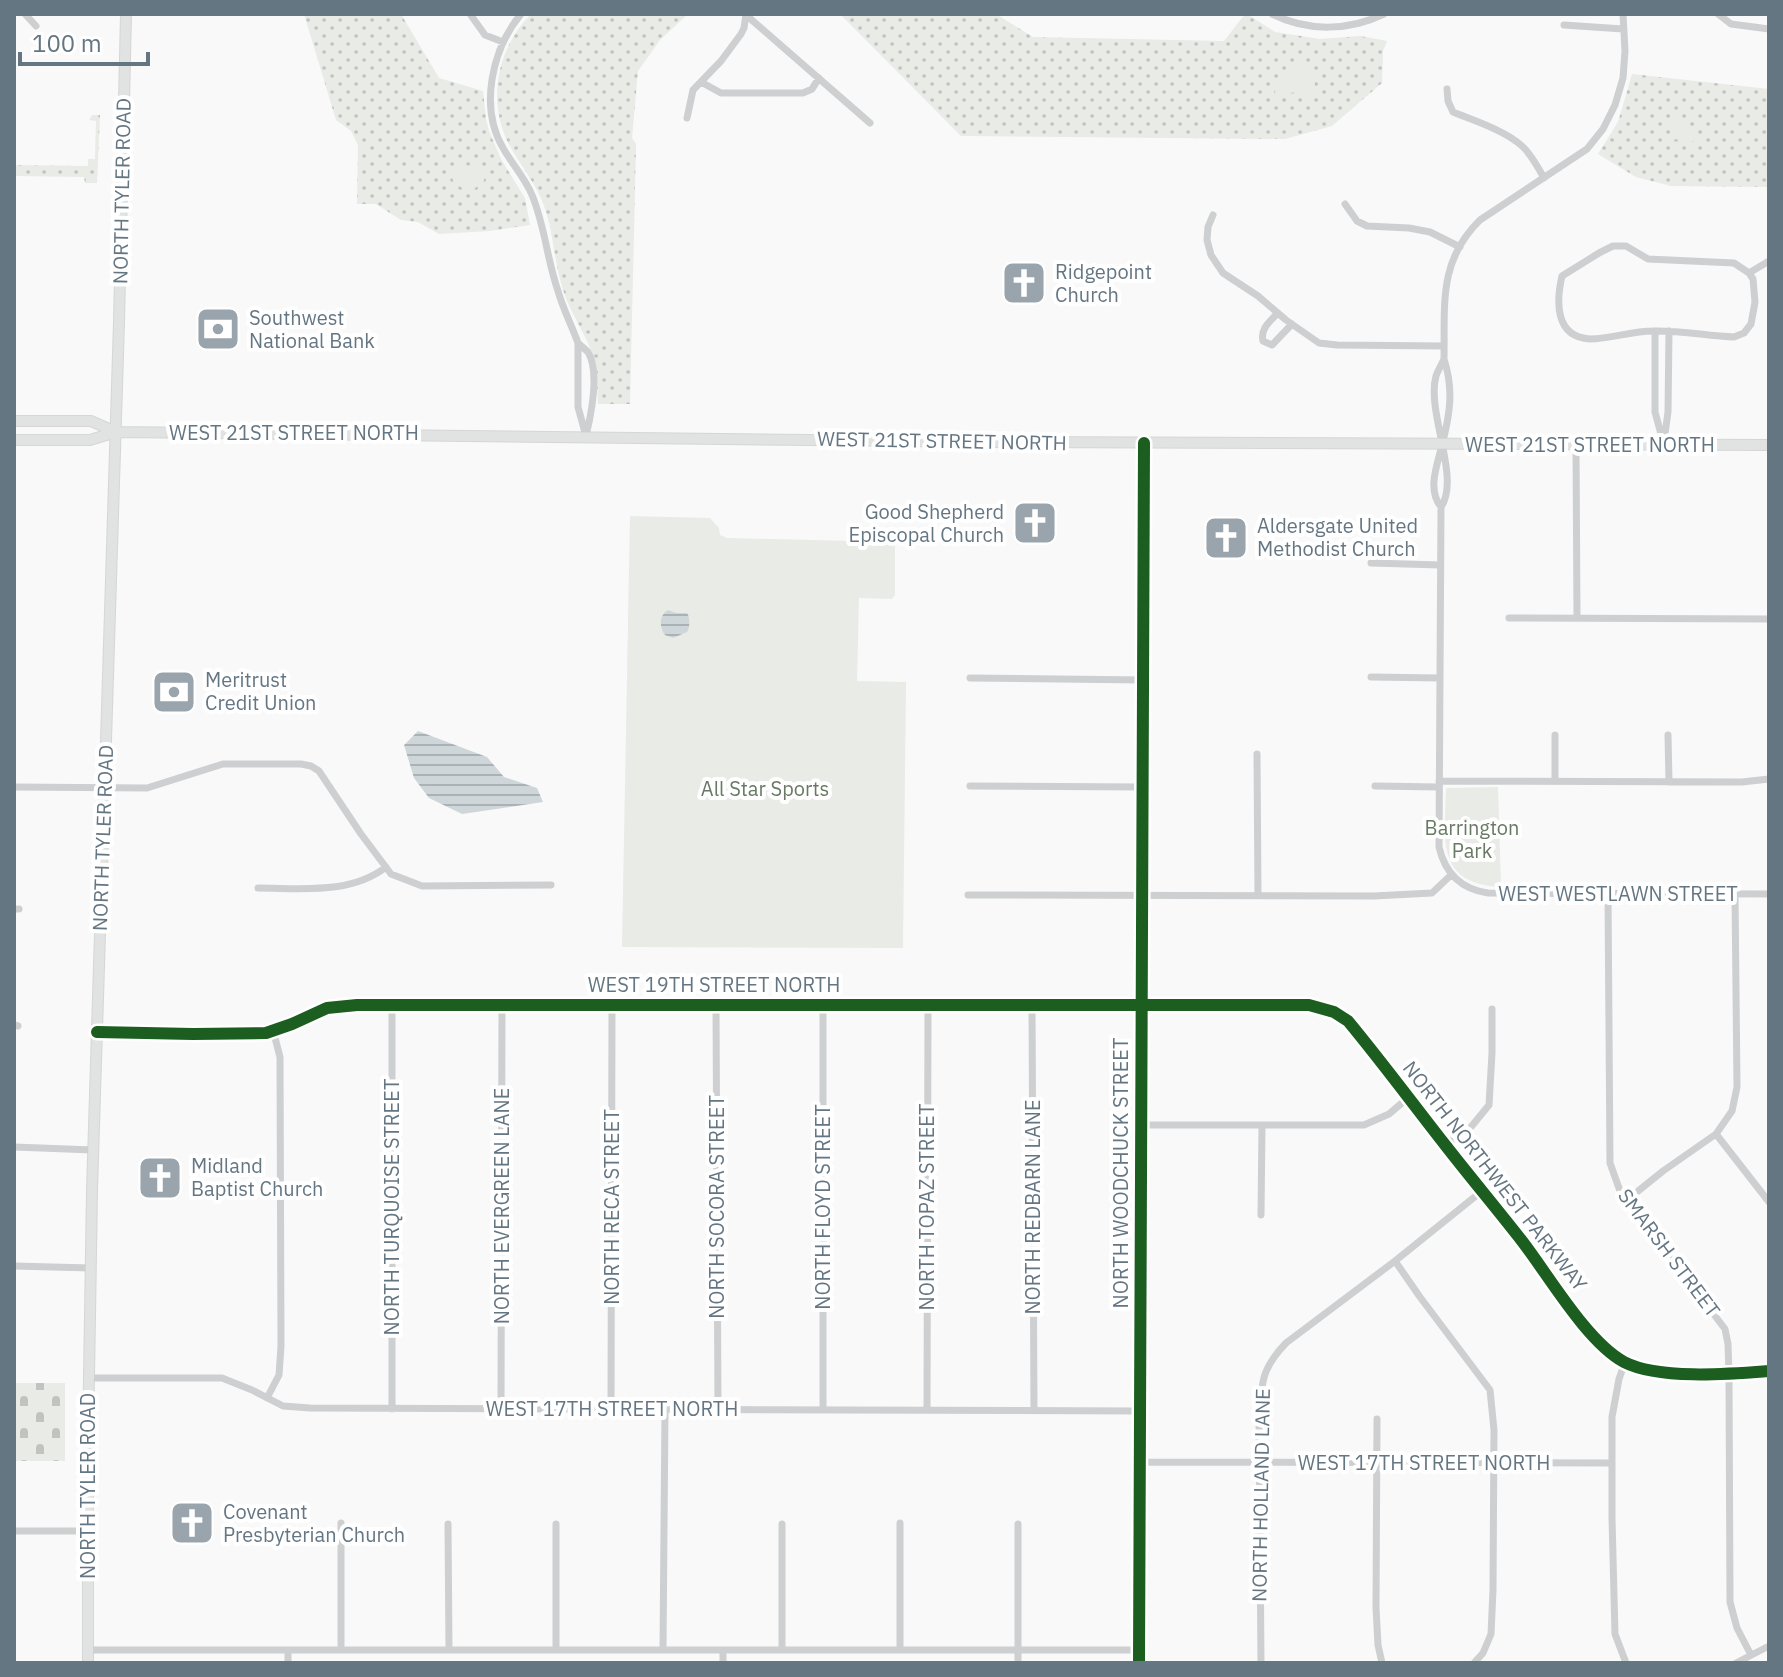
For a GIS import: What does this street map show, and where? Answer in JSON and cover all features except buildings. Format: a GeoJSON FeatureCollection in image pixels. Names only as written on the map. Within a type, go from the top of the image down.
{"type":"FeatureCollection","features":[{"type":"Feature","properties":{"kind":"main road","name":"NORTH TYLER ROAD"},"geometry":{"type":"LineString","coordinates":[[88,1663],[93,1150],[126,14]]}},
{"type":"Feature","properties":{"kind":"main road","name":"WEST 21ST STREET NORTH"},"geometry":{"type":"LineString","coordinates":[[14,421],[91,421],[116,432]]}},
{"type":"Feature","properties":{"kind":"main road","name":"WEST 21ST STREET NORTH"},"geometry":{"type":"LineString","coordinates":[[14,440],[90,440],[116,432],[1144,443],[1769,445]]}},
{"type":"Feature","properties":{"kind":"street"},"geometry":{"type":"LineString","coordinates":[[25,14],[36,26]]}},
{"type":"Feature","properties":{"kind":"street"},"geometry":{"type":"LineString","coordinates":[[470,14],[479,30],[503,42]]}},
{"type":"Feature","properties":{"kind":"street"},"geometry":{"type":"LineString","coordinates":[[521,14],[511,25],[493,69],[496,130],[501,146],[533,196],[558,292],[578,343],[578,407],[586,436]]}},
{"type":"Feature","properties":{"kind":"street"},"geometry":{"type":"LineString","coordinates":[[746,14],[870,123]]}},
{"type":"Feature","properties":{"kind":"street"},"geometry":{"type":"LineString","coordinates":[[687,118],[693,90],[741,34],[746,14]]}},
{"type":"Feature","properties":{"kind":"street"},"geometry":{"type":"LineString","coordinates":[[1272,14],[1295,23],[1327,28],[1384,14]]}},
{"type":"Feature","properties":{"kind":"street"},"geometry":{"type":"LineString","coordinates":[[968,895],[1374,896],[1432,893],[1451,875],[1439,847],[1441,507],[1434,499],[1434,477],[1450,411],[1450,377],[1444,359],[1445,282],[1452,259],[1469,230],[1587,149],[1603,129],[1615,105],[1623,78],[1623,14]]}},
{"type":"Feature","properties":{"kind":"street"},"geometry":{"type":"LineString","coordinates":[[1718,14],[1731,24],[1769,29]]}},
{"type":"Feature","properties":{"kind":"street"},"geometry":{"type":"LineString","coordinates":[[1564,25],[1623,29]]}},
{"type":"Feature","properties":{"kind":"street"},"geometry":{"type":"LineString","coordinates":[[701,82],[721,93],[803,93],[812,89],[819,78]]}},
{"type":"Feature","properties":{"kind":"street"},"geometry":{"type":"LineString","coordinates":[[1447,89],[1453,112],[1519,143],[1544,178]]}},
{"type":"Feature","properties":{"kind":"street"},"geometry":{"type":"LineString","coordinates":[[1345,204],[1357,221],[1367,226],[1430,232],[1460,247]]}},
{"type":"Feature","properties":{"kind":"street"},"geometry":{"type":"LineString","coordinates":[[1213,215],[1207,240],[1211,255],[1223,273],[1319,343],[1444,346]]}},
{"type":"Feature","properties":{"kind":"street"},"geometry":{"type":"LineString","coordinates":[[1613,246],[1626,246],[1648,259],[1734,263],[1753,279],[1755,302],[1751,324],[1744,333],[1734,337],[1655,331],[1592,339],[1579,337],[1566,329],[1559,315],[1558,292],[1562,276],[1613,246]]}},
{"type":"Feature","properties":{"kind":"street"},"geometry":{"type":"LineString","coordinates":[[1749,273],[1769,261]]}},
{"type":"Feature","properties":{"kind":"street"},"geometry":{"type":"LineString","coordinates":[[1278,313],[1265,328],[1263,341],[1272,345],[1292,324]]}},
{"type":"Feature","properties":{"kind":"street"},"geometry":{"type":"LineString","coordinates":[[1655,331],[1655,412],[1664,445]]}},
{"type":"Feature","properties":{"kind":"street"},"geometry":{"type":"LineString","coordinates":[[1664,445],[1668,412],[1669,331]]}},
{"type":"Feature","properties":{"kind":"street"},"geometry":{"type":"LineString","coordinates":[[578,343],[588,353],[593,380],[593,408],[586,436]]}},
{"type":"Feature","properties":{"kind":"street"},"geometry":{"type":"LineString","coordinates":[[1442,445],[1436,411],[1436,378],[1444,359]]}},
{"type":"Feature","properties":{"kind":"street","name":"NORTH WOODCHUCK STREET"},"geometry":{"type":"LineString","coordinates":[[1139,1663],[1144,443]]}},
{"type":"Feature","properties":{"kind":"street"},"geometry":{"type":"LineString","coordinates":[[1576,445],[1577,618]]}},
{"type":"Feature","properties":{"kind":"street"},"geometry":{"type":"LineString","coordinates":[[1371,563],[1440,565]]}},
{"type":"Feature","properties":{"kind":"street"},"geometry":{"type":"LineString","coordinates":[[1509,618],[1769,619]]}},
{"type":"Feature","properties":{"kind":"street"},"geometry":{"type":"LineString","coordinates":[[1371,677],[1440,678]]}},
{"type":"Feature","properties":{"kind":"street"},"geometry":{"type":"LineString","coordinates":[[970,678],[1144,680]]}},
{"type":"Feature","properties":{"kind":"street"},"geometry":{"type":"LineString","coordinates":[[1555,735],[1555,781]]}},
{"type":"Feature","properties":{"kind":"street"},"geometry":{"type":"LineString","coordinates":[[1668,735],[1669,782]]}},
{"type":"Feature","properties":{"kind":"street"},"geometry":{"type":"LineString","coordinates":[[1257,754],[1258,895]]}},
{"type":"Feature","properties":{"kind":"street"},"geometry":{"type":"LineString","coordinates":[[14,787],[147,788],[223,764],[301,764],[311,766],[326,779],[391,874],[422,886],[551,885]]}},
{"type":"Feature","properties":{"kind":"street"},"geometry":{"type":"LineString","coordinates":[[1375,786],[1555,781],[1742,782],[1769,779]]}},
{"type":"Feature","properties":{"kind":"street"},"geometry":{"type":"LineString","coordinates":[[970,786],[1143,787]]}},
{"type":"Feature","properties":{"kind":"street"},"geometry":{"type":"LineString","coordinates":[[258,888],[339,888],[373,878],[386,867]]}},
{"type":"Feature","properties":{"kind":"street","name":"WEST WESTLAWN STREET"},"geometry":{"type":"LineString","coordinates":[[1451,875],[1470,889],[1488,893],[1769,894]]}},
{"type":"Feature","properties":{"kind":"street","name":"SMARSH STREET"},"geometry":{"type":"LineString","coordinates":[[1608,894],[1610,1163],[1620,1191],[1725,1329],[1729,1374],[1730,1602],[1737,1628],[1751,1655]]}},
{"type":"Feature","properties":{"kind":"street"},"geometry":{"type":"LineString","coordinates":[[1627,1200],[1716,1134],[1732,1111],[1737,1087],[1735,894]]}},
{"type":"Feature","properties":{"kind":"street","name":"WEST 19TH STREET NORTH"},"geometry":{"type":"LineString","coordinates":[[97,1032],[266,1033],[327,1008],[392,1004],[1285,1004],[1309,1005],[1334,1012]]}},
{"type":"Feature","properties":{"kind":"street","name":"NORTH TURQUOISE STREET"},"geometry":{"type":"LineString","coordinates":[[392,1004],[392,1409]]}},
{"type":"Feature","properties":{"kind":"street","name":"NORTH EVERGREEN LANE"},"geometry":{"type":"LineString","coordinates":[[501,1409],[502,1004]]}},
{"type":"Feature","properties":{"kind":"street","name":"NORTH REDBARN LANE"},"geometry":{"type":"LineString","coordinates":[[1032,1004],[1034,1410]]}},
{"type":"Feature","properties":{"kind":"street","name":"NORTH RECA STREET"},"geometry":{"type":"LineString","coordinates":[[611,1409],[612,1005]]}},
{"type":"Feature","properties":{"kind":"street","name":"NORTH SOCORA STREET"},"geometry":{"type":"LineString","coordinates":[[716,1005],[718,1409]]}},
{"type":"Feature","properties":{"kind":"street","name":"NORTH FLOYD STREET"},"geometry":{"type":"LineString","coordinates":[[823,1005],[823,1409]]}},
{"type":"Feature","properties":{"kind":"street","name":"NORTH TOPAZ STREET"},"geometry":{"type":"LineString","coordinates":[[927,1410],[928,1005]]}},
{"type":"Feature","properties":{"kind":"street"},"geometry":{"type":"LineString","coordinates":[[1445,1145],[1471,1127],[1489,1105],[1492,1009]]}},
{"type":"Feature","properties":{"kind":"street","name":"NORTH NORTHWEST PARKWAY"},"geometry":{"type":"LineString","coordinates":[[1334,1012],[1348,1021],[1409,1097],[1596,1340],[1625,1362]]}},
{"type":"Feature","properties":{"kind":"street"},"geometry":{"type":"LineString","coordinates":[[267,1398],[279,1375],[281,1346],[280,1057],[273,1030]]}},
{"type":"Feature","properties":{"kind":"street"},"geometry":{"type":"LineString","coordinates":[[1141,1125],[1364,1125],[1389,1114],[1409,1097]]}},
{"type":"Feature","properties":{"kind":"street"},"geometry":{"type":"LineString","coordinates":[[1261,1215],[1262,1126]]}},
{"type":"Feature","properties":{"kind":"street"},"geometry":{"type":"LineString","coordinates":[[1716,1134],[1769,1202]]}},
{"type":"Feature","properties":{"kind":"street"},"geometry":{"type":"LineString","coordinates":[[14,1147],[93,1150]]}},
{"type":"Feature","properties":{"kind":"street","name":"NORTH HOLLAND LANE"},"geometry":{"type":"LineString","coordinates":[[1261,1663],[1259,1414],[1262,1378],[1274,1356],[1286,1343],[1482,1191]]}},
{"type":"Feature","properties":{"kind":"street"},"geometry":{"type":"LineString","coordinates":[[1395,1261],[1490,1390],[1494,1430],[1491,1634],[1483,1653],[1474,1663]]}},
{"type":"Feature","properties":{"kind":"street"},"geometry":{"type":"LineString","coordinates":[[14,1266],[91,1268]]}},
{"type":"Feature","properties":{"kind":"street"},"geometry":{"type":"LineString","coordinates":[[1626,1663],[1615,1634],[1612,1463],[1612,1417],[1625,1362],[1666,1372],[1729,1374],[1769,1371]]}},
{"type":"Feature","properties":{"kind":"street","name":"WEST 17TH STREET NORTH"},"geometry":{"type":"LineString","coordinates":[[89,1378],[222,1378],[283,1406],[296,1407],[1141,1411]]}},
{"type":"Feature","properties":{"kind":"street"},"geometry":{"type":"LineString","coordinates":[[663,1650],[665,1409]]}},
{"type":"Feature","properties":{"kind":"street"},"geometry":{"type":"LineString","coordinates":[[1377,1419],[1376,1608],[1382,1663]]}},
{"type":"Feature","properties":{"kind":"street","name":"WEST 17TH STREET NORTH"},"geometry":{"type":"LineString","coordinates":[[1140,1462],[1612,1463]]}},
{"type":"Feature","properties":{"kind":"street"},"geometry":{"type":"LineString","coordinates":[[341,1523],[341,1650]]}},
{"type":"Feature","properties":{"kind":"street"},"geometry":{"type":"LineString","coordinates":[[900,1523],[900,1650]]}},
{"type":"Feature","properties":{"kind":"street"},"geometry":{"type":"LineString","coordinates":[[448,1524],[449,1650]]}},
{"type":"Feature","properties":{"kind":"street"},"geometry":{"type":"LineString","coordinates":[[556,1524],[556,1650]]}},
{"type":"Feature","properties":{"kind":"street"},"geometry":{"type":"LineString","coordinates":[[782,1524],[782,1650]]}},
{"type":"Feature","properties":{"kind":"street"},"geometry":{"type":"LineString","coordinates":[[1018,1524],[1018,1663]]}},
{"type":"Feature","properties":{"kind":"street"},"geometry":{"type":"LineString","coordinates":[[14,1531],[87,1531]]}},
{"type":"Feature","properties":{"kind":"street"},"geometry":{"type":"LineString","coordinates":[[1736,1663],[1769,1646]]}},
{"type":"Feature","properties":{"kind":"street"},"geometry":{"type":"LineString","coordinates":[[87,1650],[1138,1650]]}},
{"type":"Feature","properties":{"kind":"street"},"geometry":{"type":"LineString","coordinates":[[288,1650],[288,1663]]}},
{"type":"Feature","properties":{"kind":"street"},"geometry":{"type":"LineString","coordinates":[[723,1650],[723,1663]]}},
{"type":"Feature","properties":{"kind":"green space"},"geometry":{"type":"Polygon","coordinates":[[[304,14],[401,14],[439,78],[483,91],[489,131],[501,159],[525,198],[530,225],[439,234],[418,222],[401,220],[376,204],[357,204],[358,145],[351,131],[336,120],[304,14]]]}},
{"type":"Feature","properties":{"kind":"green space"},"geometry":{"type":"Polygon","coordinates":[[[531,14],[688,14],[660,40],[638,71],[632,138],[636,144],[630,404],[598,404],[593,356],[564,292],[544,206],[503,131],[497,95],[498,78],[510,44],[531,14]]]}},
{"type":"Feature","properties":{"kind":"green space"},"geometry":{"type":"Polygon","coordinates":[[[840,14],[996,14],[1033,37],[1224,41],[1247,14],[1275,32],[1320,39],[1360,36],[1387,41],[1383,51],[1382,83],[1332,126],[1285,139],[961,136],[840,14]]]}},
{"type":"Feature","properties":{"kind":"green space"},"geometry":{"type":"Polygon","coordinates":[[[1301,64],[1313,75],[1313,91],[1308,95],[1294,92],[1275,97],[1283,76],[1301,64]]]}},
{"type":"Feature","properties":{"kind":"green space"},"geometry":{"type":"Polygon","coordinates":[[[1632,74],[1769,89],[1769,187],[1671,186],[1636,177],[1598,154],[1618,122],[1632,74]]]}},
{"type":"Feature","properties":{"kind":"green space"},"geometry":{"type":"Polygon","coordinates":[[[92,115],[100,115],[97,183],[85,183],[84,177],[14,176],[14,165],[88,166],[88,159],[95,159],[96,121],[89,120],[92,115]]]}},
{"type":"Feature","properties":{"kind":"green space"},"geometry":{"type":"Polygon","coordinates":[[[1677,120],[1696,129],[1696,140],[1674,139],[1669,125],[1677,120]]]}},
{"type":"Feature","properties":{"kind":"green space"},"geometry":{"type":"Polygon","coordinates":[[[455,166],[481,169],[486,174],[483,183],[472,190],[458,186],[452,176],[455,166]]]}},
{"type":"Feature","properties":{"kind":"green space","name":"All Star Sports"},"geometry":{"type":"Polygon","coordinates":[[[630,516],[710,518],[719,528],[720,535],[727,538],[895,542],[895,595],[892,599],[859,598],[857,681],[906,682],[903,948],[622,947],[630,516]]]}},
{"type":"Feature","properties":{"kind":"green space","name":"Barrington Park"},"geometry":{"type":"Polygon","coordinates":[[[1498,787],[1501,887],[1479,884],[1464,877],[1454,867],[1445,840],[1446,788],[1498,787]]]}},
{"type":"Feature","properties":{"kind":"green space"},"geometry":{"type":"Polygon","coordinates":[[[14,1383],[65,1383],[65,1461],[14,1461],[14,1383]]]}},
{"type":"Feature","properties":{"kind":"shaded area"},"geometry":{"type":"Polygon","coordinates":[[[668,610],[687,613],[687,632],[673,638],[665,635],[661,621],[668,610]]]}},
{"type":"Feature","properties":{"kind":"shaded area"},"geometry":{"type":"Polygon","coordinates":[[[418,731],[487,757],[504,777],[537,788],[543,802],[462,814],[429,798],[414,778],[404,745],[418,731]]]}},
{"type":"Feature","properties":{"kind":"cycle path"},"geometry":{"type":"LineString","coordinates":[[1139,1663],[1144,443]]}},
{"type":"Feature","properties":{"kind":"cycle path"},"geometry":{"type":"LineString","coordinates":[[97,1032],[266,1033],[327,1008],[357,1005],[1309,1005],[1334,1012],[1348,1021],[1522,1241],[1569,1307],[1610,1352],[1639,1368],[1675,1374],[1769,1371]]}},
{"type":"Feature","properties":{"kind":"place","name":"Ridgepoint Church"},"geometry":{"type":"Point","coordinates":[1024,283]}},
{"type":"Feature","properties":{"kind":"place","name":"Southwest National Bank"},"geometry":{"type":"Point","coordinates":[218,329]}},
{"type":"Feature","properties":{"kind":"place","name":"Good Shepherd Episcopal Church"},"geometry":{"type":"Point","coordinates":[1035,523]}},
{"type":"Feature","properties":{"kind":"place","name":"Aldersgate United Methodist Church"},"geometry":{"type":"Point","coordinates":[1226,538]}},
{"type":"Feature","properties":{"kind":"place","name":"Meritrust Credit Union"},"geometry":{"type":"Point","coordinates":[174,692]}},
{"type":"Feature","properties":{"kind":"place","name":"Midland Baptist Church"},"geometry":{"type":"Point","coordinates":[160,1178]}},
{"type":"Feature","properties":{"kind":"place","name":"Covenant Presbyterian Church"},"geometry":{"type":"Point","coordinates":[192,1523]}}]}
